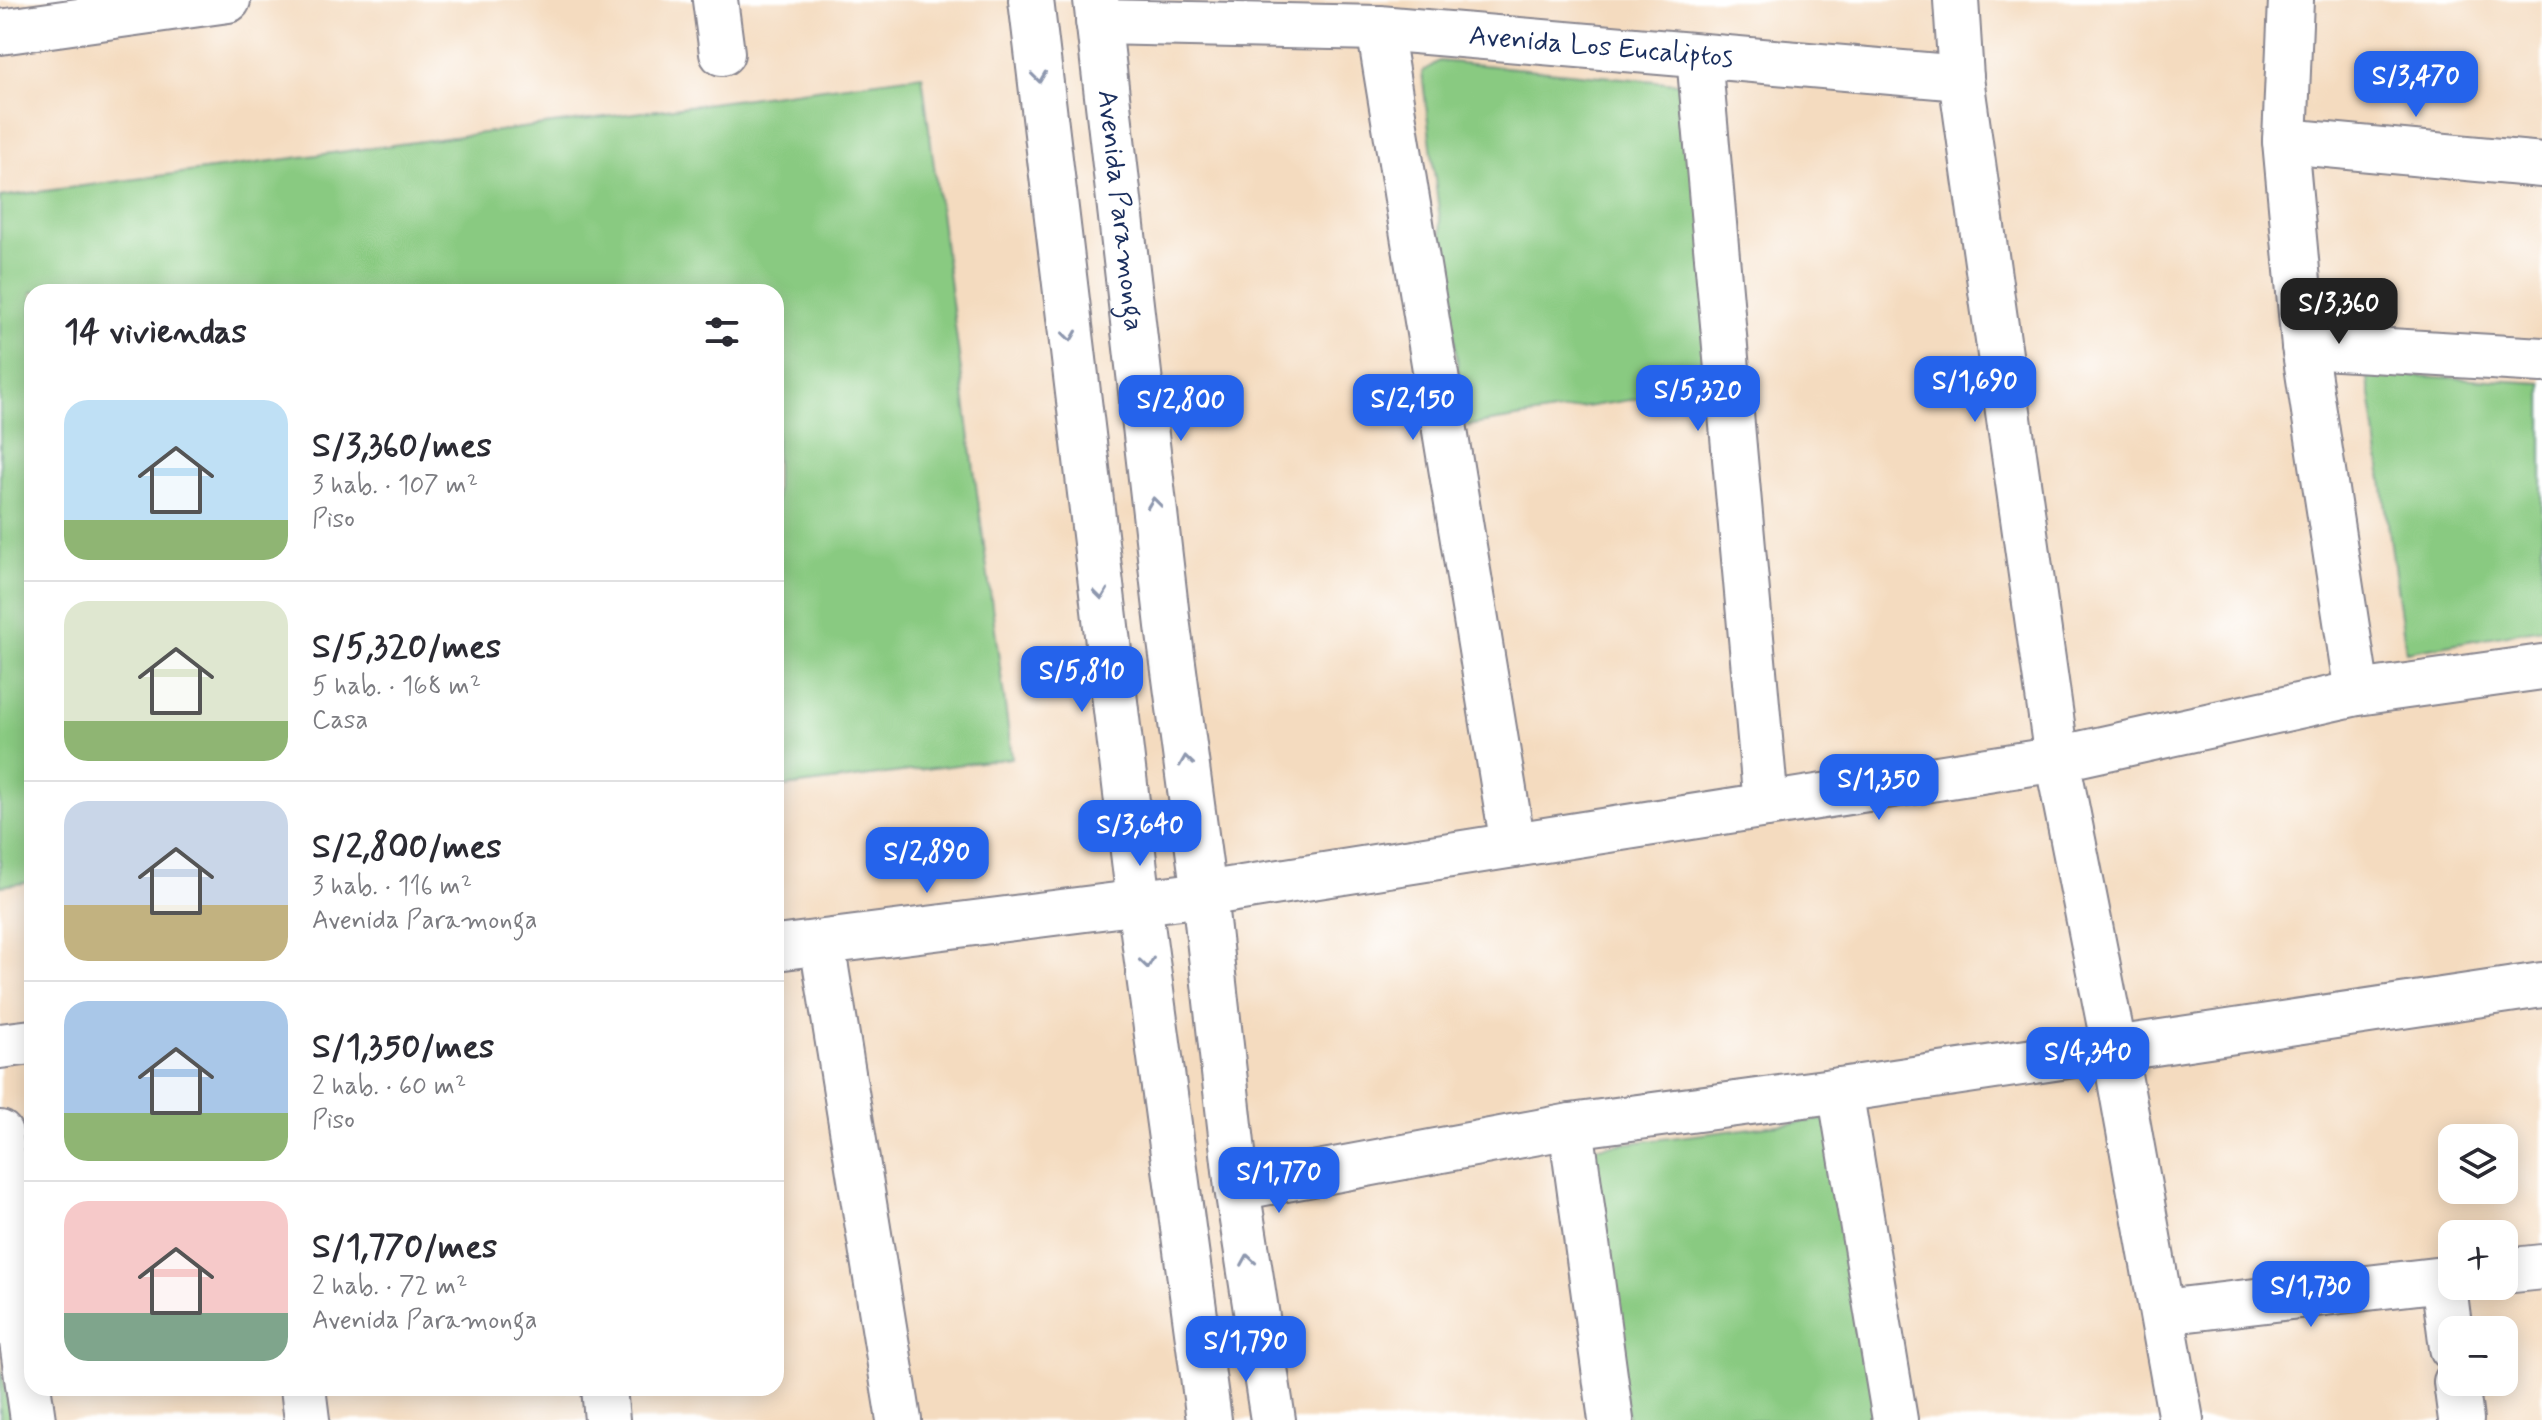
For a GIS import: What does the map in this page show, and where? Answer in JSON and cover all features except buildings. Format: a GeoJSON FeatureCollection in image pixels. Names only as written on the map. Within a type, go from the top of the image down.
{"type":"FeatureCollection","features":[{"type":"Feature","properties":{"kind":"street"},"geometry":{"type":"LineString","coordinates":[[0,32],[228,0]]}},
{"type":"Feature","properties":{"kind":"street"},"geometry":{"type":"LineString","coordinates":[[715,0],[722,53]]}},
{"type":"Feature","properties":{"kind":"street"},"geometry":{"type":"LineString","coordinates":[[1031,0],[1139,902],[1209,1420]]}},
{"type":"Feature","properties":{"kind":"street"},"geometry":{"type":"LineString","coordinates":[[1956,0],[1961,78],[2057,759],[2114,1047],[2181,1420]]}},
{"type":"Feature","properties":{"kind":"street"},"geometry":{"type":"LineString","coordinates":[[2291,0],[2285,141],[2304,346],[2357,693]]}},
{"type":"Feature","properties":{"kind":"street","name":"Avenida Los Eucaliptos"},"geometry":{"type":"LineString","coordinates":[[1097,11],[1379,28],[1961,78]]}},
{"type":"Feature","properties":{"kind":"street","name":"Avenida Paramonga"},"geometry":{"type":"LineString","coordinates":[[1097,11],[1237,1188],[1273,1417]]}},
{"type":"Feature","properties":{"kind":"street"},"geometry":{"type":"LineString","coordinates":[[1379,28],[1513,845]]}},
{"type":"Feature","properties":{"kind":"street"},"geometry":{"type":"LineString","coordinates":[[1699,56],[1766,805]]}},
{"type":"Feature","properties":{"kind":"street"},"geometry":{"type":"LineString","coordinates":[[2285,141],[2542,165]]}},
{"type":"Feature","properties":{"kind":"street"},"geometry":{"type":"LineString","coordinates":[[2304,346],[2542,360]]}},
{"type":"Feature","properties":{"kind":"street"},"geometry":{"type":"LineString","coordinates":[[784,947],[1204,894],[2057,759],[2357,693],[2542,667]]}},
{"type":"Feature","properties":{"kind":"street"},"geometry":{"type":"LineString","coordinates":[[822,943],[899,1420]]}},
{"type":"Feature","properties":{"kind":"street"},"geometry":{"type":"LineString","coordinates":[[1237,1188],[1571,1126],[1840,1090],[2542,985]]}},
{"type":"Feature","properties":{"kind":"street"},"geometry":{"type":"LineString","coordinates":[[0,1046],[24,1043]]}},
{"type":"Feature","properties":{"kind":"street"},"geometry":{"type":"LineString","coordinates":[[1840,1090],[1895,1420]]}},
{"type":"Feature","properties":{"kind":"street"},"geometry":{"type":"LineString","coordinates":[[1571,1126],[1611,1420]]}},
{"type":"Feature","properties":{"kind":"street"},"geometry":{"type":"LineString","coordinates":[[0,1133],[24,1356]]}},
{"type":"Feature","properties":{"kind":"street"},"geometry":{"type":"LineString","coordinates":[[2518,1270],[2542,1267]]}},
{"type":"Feature","properties":{"kind":"street"},"geometry":{"type":"LineString","coordinates":[[2163,1312],[2438,1279]]}},
{"type":"Feature","properties":{"kind":"street"},"geometry":{"type":"LineString","coordinates":[[30,1396],[33,1420]]}},
{"type":"Feature","properties":{"kind":"street"},"geometry":{"type":"LineString","coordinates":[[304,1396],[307,1420]]}},
{"type":"Feature","properties":{"kind":"street"},"geometry":{"type":"LineString","coordinates":[[605,1396],[607,1420]]}},
{"type":"Feature","properties":{"kind":"street"},"geometry":{"type":"LineString","coordinates":[[2458,1396],[2461,1420]]}},
{"type":"Feature","properties":{"kind":"street"},"geometry":{"type":"LineString","coordinates":[[1228,1420],[1273,1417]]}},
{"type":"Feature","properties":{"kind":"green space"},"geometry":{"type":"Polygon","coordinates":[[[1439,61],[1687,84],[1725,385],[1465,426],[1422,72],[1439,61]]]}},
{"type":"Feature","properties":{"kind":"green space"},"geometry":{"type":"Polygon","coordinates":[[[922,75],[1012,758],[784,787],[784,284],[24,284],[24,883],[0,886],[0,197],[922,75]]]}},
{"type":"Feature","properties":{"kind":"green space"},"geometry":{"type":"Polygon","coordinates":[[[2367,373],[2542,383],[2542,628],[2406,652],[2367,373]]]}},
{"type":"Feature","properties":{"kind":"green space"},"geometry":{"type":"Polygon","coordinates":[[[1827,1119],[1881,1420],[1628,1420],[1587,1148],[1827,1119]]]}},
{"type":"Feature","properties":{"kind":"green space"},"geometry":{"type":"Polygon","coordinates":[[[0,1362],[11,1420],[0,1420],[0,1362]]]}}]}
